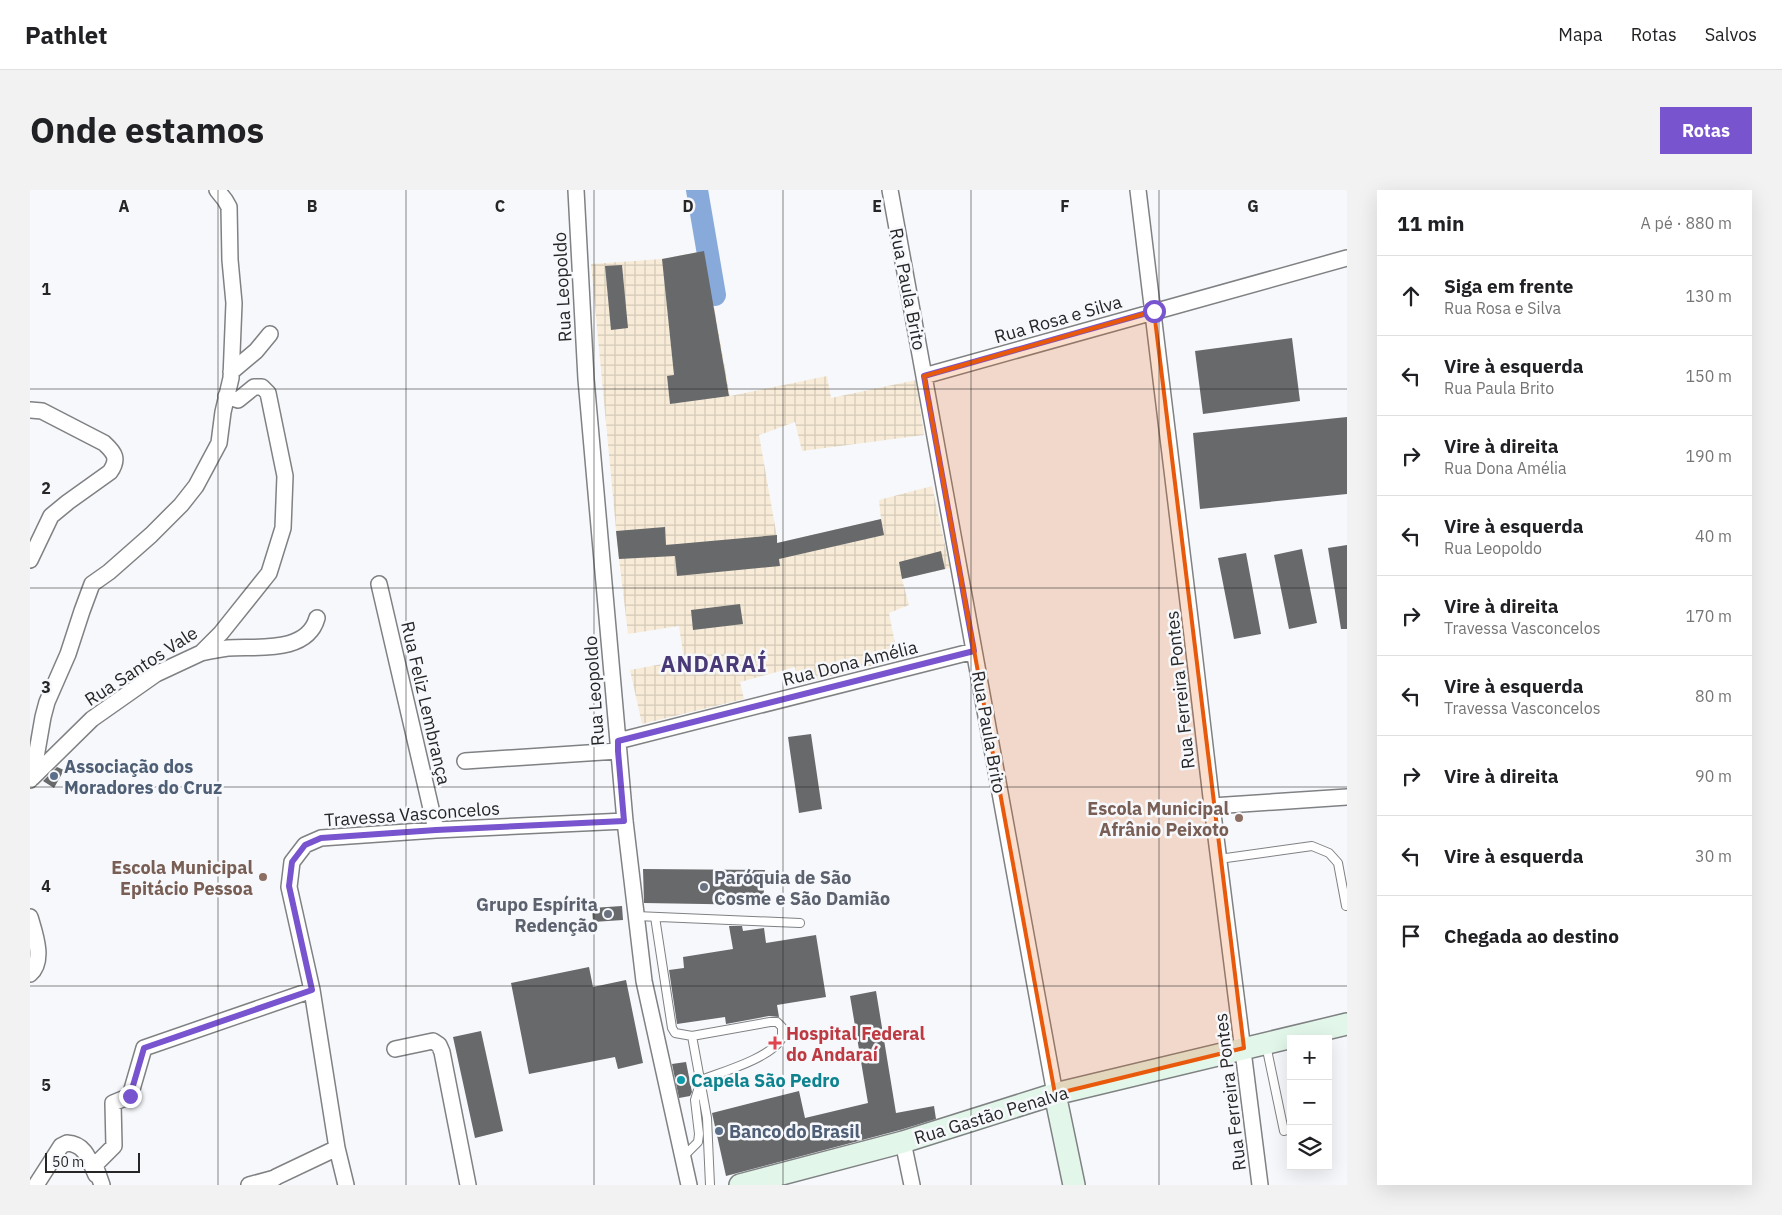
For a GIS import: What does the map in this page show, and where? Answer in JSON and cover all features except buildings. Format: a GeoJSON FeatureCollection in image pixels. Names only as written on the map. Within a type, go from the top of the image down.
{"type":"FeatureCollection","features":[{"type":"Feature","properties":{"kind":"main road","name":"Rua Gastão Penalva"},"geometry":{"type":"LineString","coordinates":[[740,1185],[903,1142],[1054,1094],[1347,1024]]}},
{"type":"Feature","properties":{"kind":"main road","name":"Rua Paula Brito"},"geometry":{"type":"LineString","coordinates":[[1054,1094],[1074,1185]]}},
{"type":"Feature","properties":{"kind":"street"},"geometry":{"type":"LineString","coordinates":[[30,780],[36,763],[47,702],[68,654],[92,584],[109,572],[168,520],[196,486],[219,443],[231,372],[234,303],[230,260],[229,208],[217,190]]}},
{"type":"Feature","properties":{"kind":"street","name":"Rua Leopoldo"},"geometry":{"type":"LineString","coordinates":[[576,190],[586,378],[624,821],[644,981],[689,1185]]}},
{"type":"Feature","properties":{"kind":"street","name":"Rua Paula Brito"},"geometry":{"type":"LineString","coordinates":[[890,190],[1054,1094]]}},
{"type":"Feature","properties":{"kind":"street","name":"Rua Ferreira Pontes"},"geometry":{"type":"LineString","coordinates":[[1138,190],[1154,311],[1218,859],[1244,1048],[1260,1185]]}},
{"type":"Feature","properties":{"kind":"street","name":"Rua Rosa e Silva"},"geometry":{"type":"LineString","coordinates":[[924,376],[1347,258]]}},
{"type":"Feature","properties":{"kind":"street"},"geometry":{"type":"LineString","coordinates":[[231,372],[256,351],[270,334]]}},
{"type":"Feature","properties":{"kind":"street","name":"Rua Santos Vale"},"geometry":{"type":"LineString","coordinates":[[30,780],[92,719],[156,674],[201,653],[226,627],[269,573],[283,528],[285,476],[268,393],[262,387],[254,386],[238,400],[226,396]]}},
{"type":"Feature","properties":{"kind":"street"},"geometry":{"type":"LineString","coordinates":[[30,410],[42,411],[104,443],[111,450],[115,458],[115,465],[110,472],[51,516],[30,560]]}},
{"type":"Feature","properties":{"kind":"street","name":"Rua Feliz Lembrança"},"geometry":{"type":"LineString","coordinates":[[379,584],[436,830]]}},
{"type":"Feature","properties":{"kind":"street"},"geometry":{"type":"LineString","coordinates":[[201,653],[229,648],[261,648],[299,641],[315,626],[317,618]]}},
{"type":"Feature","properties":{"kind":"street","name":"Rua Dona Amélia"},"geometry":{"type":"LineString","coordinates":[[465,761],[618,746],[974,651]]}},
{"type":"Feature","properties":{"kind":"street"},"geometry":{"type":"LineString","coordinates":[[1212,806],[1347,797]]}},
{"type":"Feature","properties":{"kind":"street","name":"Travessa Vasconcelos"},"geometry":{"type":"LineString","coordinates":[[346,1185],[338,1148],[312,990],[289,886],[292,862],[305,845],[321,838],[436,830],[624,821]]}},
{"type":"Feature","properties":{"kind":"street"},"geometry":{"type":"LineString","coordinates":[[30,916],[38,950],[38,963],[36,969],[30,974]]}},
{"type":"Feature","properties":{"kind":"street"},"geometry":{"type":"LineString","coordinates":[[101,1185],[95,1165],[114,1146],[113,1102],[130,1096],[144,1048],[312,990]]}},
{"type":"Feature","properties":{"kind":"street"},"geometry":{"type":"LineString","coordinates":[[395,1049],[433,1041],[439,1045],[442,1052],[468,1185]]}},
{"type":"Feature","properties":{"kind":"street"},"geometry":{"type":"LineString","coordinates":[[903,1142],[912,1185]]}},
{"type":"Feature","properties":{"kind":"street"},"geometry":{"type":"LineString","coordinates":[[36,1185],[62,1146],[67,1143],[79,1145],[83,1149],[101,1185]]}},
{"type":"Feature","properties":{"kind":"street"},"geometry":{"type":"LineString","coordinates":[[249,1185],[271,1181],[338,1148]]}},
{"type":"Feature","properties":{"kind":"lane"},"geometry":{"type":"LineString","coordinates":[[1218,859],[1312,846],[1329,853],[1338,862],[1346,906]]}},
{"type":"Feature","properties":{"kind":"lane"},"geometry":{"type":"LineString","coordinates":[[636,916],[800,923]]}},
{"type":"Feature","properties":{"kind":"lane"},"geometry":{"type":"LineString","coordinates":[[654,917],[672,1028],[675,1033],[692,1036],[770,1022],[777,1022],[782,1027],[782,1038],[773,1049],[761,1056],[701,1080]]}},
{"type":"Feature","properties":{"kind":"lane"},"geometry":{"type":"LineString","coordinates":[[692,1036],[707,1118],[710,1185]]}},
{"type":"Feature","properties":{"kind":"lane"},"geometry":{"type":"LineString","coordinates":[[1266,1043],[1284,1131],[1287,1130]]}},
{"type":"Feature","properties":{"kind":"lane"},"geometry":{"type":"LineString","coordinates":[[683,1157],[698,1142],[699,1134],[695,1100],[701,1080]]}},
{"type":"Feature","properties":{"kind":"highlighted area"},"geometry":{"type":"Polygon","coordinates":[[[1154,311],[1244,1048],[1055,1094],[924,376],[1154,311]]]}},
{"type":"Feature","properties":{"kind":"shaded area"},"geometry":{"type":"Polygon","coordinates":[[[704,251],[730,396],[827,376],[831,398],[916,380],[924,435],[802,451],[795,422],[759,435],[778,543],[881,519],[879,500],[932,486],[950,568],[902,579],[909,605],[889,613],[898,659],[798,685],[795,667],[740,682],[744,699],[642,724],[630,670],[684,660],[679,626],[628,634],[618,550],[591,264],[662,259],[704,251]]]}},
{"type":"Feature","properties":{"kind":"waterway"},"geometry":{"type":"LineString","coordinates":[[697,190],[715,295]]}},
{"type":"Feature","properties":{"kind":"place","name":"Associação dos Moradores do Cruz"},"geometry":{"type":"Point","coordinates":[54,776]}},
{"type":"Feature","properties":{"kind":"place","name":"Escola Municipal Afrânio Peixoto"},"geometry":{"type":"Point","coordinates":[1239,818]}},
{"type":"Feature","properties":{"kind":"place","name":"Escola Municipal Epitácio Pessoa"},"geometry":{"type":"Point","coordinates":[263,877]}},
{"type":"Feature","properties":{"kind":"place","name":"Paróquia de São Cosme e São Damião"},"geometry":{"type":"Point","coordinates":[704,887]}},
{"type":"Feature","properties":{"kind":"place","name":"Grupo Espírita Redenção"},"geometry":{"type":"Point","coordinates":[608,914]}},
{"type":"Feature","properties":{"kind":"place","name":"Hospital Federal do Andaraí"},"geometry":{"type":"Point","coordinates":[775,1043]}},
{"type":"Feature","properties":{"kind":"place","name":"Capela São Pedro"},"geometry":{"type":"Point","coordinates":[681,1080]}},
{"type":"Feature","properties":{"kind":"place","name":"Banco do Brasil"},"geometry":{"type":"Point","coordinates":[719,1131]}},
{"type":"Feature","properties":{"kind":"district","name":"ANDARAÍ"},"geometry":{"type":"Point","coordinates":[714,663]}},
{"type":"Feature","properties":{"kind":"route"},"geometry":{"type":"LineString","coordinates":[[130,1096],[144,1048],[312,990],[289,886],[292,862],[305,845],[321,838],[436,830],[624,821],[618,741],[974,651],[924,376],[1154,311]]}}]}
